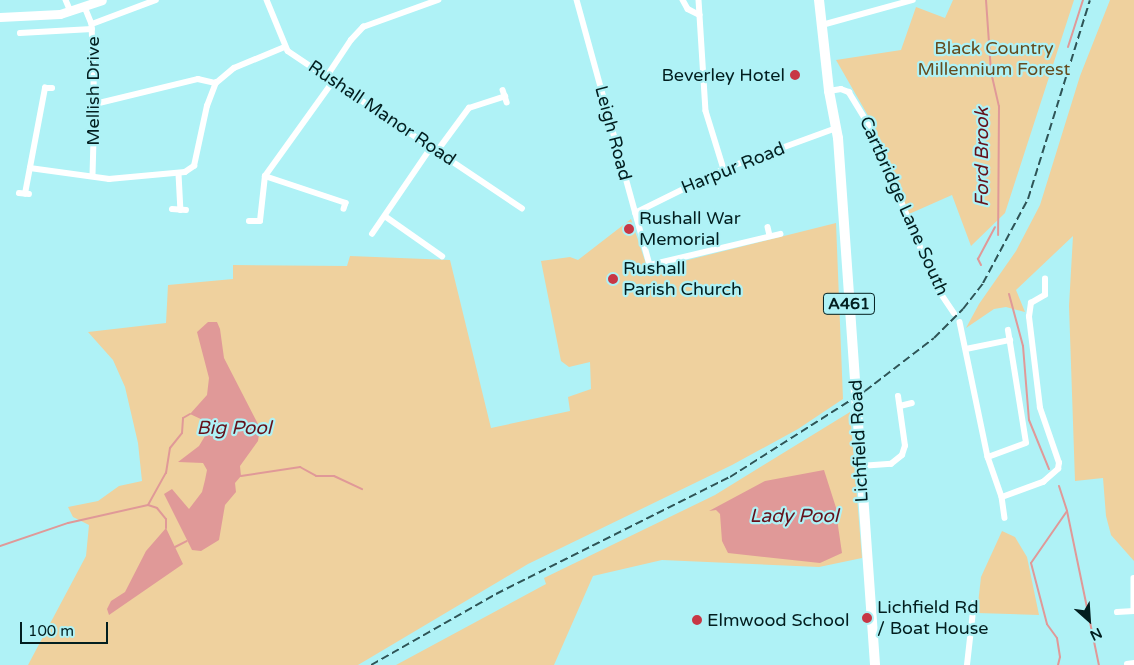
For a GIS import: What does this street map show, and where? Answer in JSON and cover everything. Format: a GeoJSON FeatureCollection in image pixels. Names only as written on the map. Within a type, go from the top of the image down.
{"type":"FeatureCollection","features":[{"type":"Feature","properties":{"kind":"highway","name":"Lichfield Road"},"geometry":{"type":"LineString","coordinates":[[819,0],[834,129],[838,138],[875,665]]}},
{"type":"Feature","properties":{"kind":"main road"},"geometry":{"type":"LineString","coordinates":[[0,16],[17,17],[71,12],[102,0]]}},
{"type":"Feature","properties":{"kind":"street"},"geometry":{"type":"LineString","coordinates":[[66,0],[71,12]]}},
{"type":"Feature","properties":{"kind":"street"},"geometry":{"type":"LineString","coordinates":[[20,33],[92,26],[156,0]]}},
{"type":"Feature","properties":{"kind":"street"},"geometry":{"type":"LineString","coordinates":[[30,168],[109,179],[179,174],[194,166],[207,106],[216,83],[234,68],[285,47],[267,0]]}},
{"type":"Feature","properties":{"kind":"street"},"geometry":{"type":"LineString","coordinates":[[327,76],[363,27],[438,0]]}},
{"type":"Feature","properties":{"kind":"street","name":"Leigh Road"},"geometry":{"type":"LineString","coordinates":[[577,0],[650,265],[770,236]]}},
{"type":"Feature","properties":{"kind":"street"},"geometry":{"type":"LineString","coordinates":[[683,0],[688,9],[700,15]]}},
{"type":"Feature","properties":{"kind":"street"},"geometry":{"type":"LineString","coordinates":[[700,0],[706,111],[724,169]]}},
{"type":"Feature","properties":{"kind":"street"},"geometry":{"type":"LineString","coordinates":[[822,24],[913,0]]}},
{"type":"Feature","properties":{"kind":"street","name":"Mellish Drive"},"geometry":{"type":"LineString","coordinates":[[85,7],[92,26],[96,104],[93,176]]}},
{"type":"Feature","properties":{"kind":"street","name":"Rushall Manor Road"},"geometry":{"type":"LineString","coordinates":[[285,47],[522,208]]}},
{"type":"Feature","properties":{"kind":"street"},"geometry":{"type":"LineString","coordinates":[[96,104],[198,79],[216,83]]}},
{"type":"Feature","properties":{"kind":"street"},"geometry":{"type":"LineString","coordinates":[[249,221],[260,221],[261,190],[265,176],[334,80]]}},
{"type":"Feature","properties":{"kind":"street"},"geometry":{"type":"LineString","coordinates":[[25,193],[45,88],[52,88]]}},
{"type":"Feature","properties":{"kind":"street","name":"Cartbridge Lane South"},"geometry":{"type":"LineString","coordinates":[[829,91],[841,89],[848,92],[871,128],[938,289],[954,313]]}},
{"type":"Feature","properties":{"kind":"street"},"geometry":{"type":"LineString","coordinates":[[438,150],[469,108],[506,99],[503,90]]}},
{"type":"Feature","properties":{"kind":"street","name":"Harpur Road"},"geometry":{"type":"LineString","coordinates":[[635,213],[724,169],[834,129]]}},
{"type":"Feature","properties":{"kind":"street"},"geometry":{"type":"LineString","coordinates":[[372,234],[432,146]]}},
{"type":"Feature","properties":{"kind":"street"},"geometry":{"type":"LineString","coordinates":[[172,209],[184,210],[179,174]]}},
{"type":"Feature","properties":{"kind":"street"},"geometry":{"type":"LineString","coordinates":[[265,176],[346,204],[344,209]]}},
{"type":"Feature","properties":{"kind":"street"},"geometry":{"type":"LineString","coordinates":[[385,216],[428,250],[442,256]]}},
{"type":"Feature","properties":{"kind":"street"},"geometry":{"type":"LineString","coordinates":[[768,227],[770,236],[780,234]]}},
{"type":"Feature","properties":{"kind":"street"},"geometry":{"type":"LineString","coordinates":[[1002,497],[1043,482],[1058,469],[1059,463],[1040,408],[1029,317],[1031,303],[1045,295],[1045,279]]}},
{"type":"Feature","properties":{"kind":"street"},"geometry":{"type":"LineString","coordinates":[[960,322],[988,457],[1002,497],[1005,518]]}},
{"type":"Feature","properties":{"kind":"street"},"geometry":{"type":"LineString","coordinates":[[988,457],[1026,443],[1008,330]]}},
{"type":"Feature","properties":{"kind":"street"},"geometry":{"type":"LineString","coordinates":[[966,349],[1010,340]]}},
{"type":"Feature","properties":{"kind":"street"},"geometry":{"type":"LineString","coordinates":[[860,466],[891,464],[902,455],[905,446],[898,396]]}},
{"type":"Feature","properties":{"kind":"street"},"geometry":{"type":"LineString","coordinates":[[900,406],[912,403]]}},
{"type":"Feature","properties":{"kind":"street"},"geometry":{"type":"LineString","coordinates":[[1116,612],[1134,610],[1134,578]]}},
{"type":"Feature","properties":{"kind":"street"},"geometry":{"type":"LineString","coordinates":[[967,665],[974,603]]}},
{"type":"Feature","properties":{"kind":"green space","name":"Black Country Millennium Forest"},"geometry":{"type":"Polygon","coordinates":[[[953,0],[1074,0],[1005,213],[971,246],[952,195],[909,214],[874,126],[836,60],[901,50],[916,7],[945,18],[953,0]]]}},
{"type":"Feature","properties":{"kind":"green space"},"geometry":{"type":"Polygon","coordinates":[[[1110,0],[1134,0],[1134,561],[1111,535],[1106,516],[1103,478],[1075,481],[1069,306],[1073,236],[1016,290],[1025,312],[1006,307],[994,309],[966,328],[979,304],[1016,251],[1040,205],[1080,76],[1110,0]]]}},
{"type":"Feature","properties":{"kind":"green space"},"geometry":{"type":"Polygon","coordinates":[[[631,219],[648,270],[836,223],[843,399],[798,429],[732,465],[528,564],[358,665],[28,665],[86,556],[89,525],[73,517],[68,507],[98,501],[119,486],[142,481],[138,443],[125,387],[113,360],[88,332],[166,323],[168,285],[233,279],[233,265],[347,266],[350,256],[450,260],[491,428],[570,411],[568,397],[591,389],[590,362],[569,367],[561,361],[541,261],[570,257],[578,260],[631,219]]]}},
{"type":"Feature","properties":{"kind":"green space"},"geometry":{"type":"Polygon","coordinates":[[[850,412],[862,558],[819,567],[662,560],[593,576],[554,665],[396,665],[546,584],[544,578],[715,495],[850,412]]]}},
{"type":"Feature","properties":{"kind":"green space"},"geometry":{"type":"Polygon","coordinates":[[[1002,531],[1015,537],[1027,557],[1039,615],[977,613],[981,577],[1002,531]]]}},
{"type":"Feature","properties":{"kind":"water","name":"Big Pool"},"geometry":{"type":"Polygon","coordinates":[[[208,322],[217,322],[220,329],[224,358],[260,428],[258,441],[240,466],[241,476],[235,483],[236,492],[225,505],[219,540],[201,551],[192,550],[164,494],[172,489],[189,509],[202,492],[207,470],[203,463],[178,462],[199,446],[208,431],[205,421],[190,414],[207,395],[209,378],[197,332],[208,322]]]}},
{"type":"Feature","properties":{"kind":"water","name":"Lady Pool"},"geometry":{"type":"Polygon","coordinates":[[[824,470],[839,517],[837,519],[842,553],[820,563],[728,553],[722,541],[720,514],[716,510],[709,511],[765,481],[824,470]]]}},
{"type":"Feature","properties":{"kind":"water"},"geometry":{"type":"Polygon","coordinates":[[[166,528],[183,564],[109,615],[107,609],[111,601],[125,592],[146,551],[166,528]]]}},
{"type":"Feature","properties":{"kind":"waterway","name":"Ford Brook"},"geometry":{"type":"LineString","coordinates":[[986,0],[991,72],[999,106],[998,235]]}},
{"type":"Feature","properties":{"kind":"waterway"},"geometry":{"type":"LineString","coordinates":[[1068,47],[1083,0]]}},
{"type":"Feature","properties":{"kind":"waterway","name":"Ford Brook"},"geometry":{"type":"LineString","coordinates":[[981,265],[978,259],[995,227]]}},
{"type":"Feature","properties":{"kind":"waterway","name":"Ford Brook"},"geometry":{"type":"LineString","coordinates":[[1009,294],[1023,346],[1029,420],[1049,469]]}},
{"type":"Feature","properties":{"kind":"waterway"},"geometry":{"type":"LineString","coordinates":[[148,505],[166,473],[170,448],[182,433],[183,418],[190,414]]}},
{"type":"Feature","properties":{"kind":"waterway"},"geometry":{"type":"LineString","coordinates":[[241,476],[300,467],[316,476],[334,476],[362,489]]}},
{"type":"Feature","properties":{"kind":"waterway","name":"Ford Brook"},"geometry":{"type":"LineString","coordinates":[[1059,486],[1067,511],[1099,665]]}},
{"type":"Feature","properties":{"kind":"waterway"},"geometry":{"type":"LineString","coordinates":[[0,546],[68,523],[148,505],[157,508],[166,519],[166,528]]}},
{"type":"Feature","properties":{"kind":"waterway"},"geometry":{"type":"LineString","coordinates":[[1058,665],[1060,657],[1057,638],[1047,624],[1031,563],[1067,511]]}},
{"type":"Feature","properties":{"kind":"waterway"},"geometry":{"type":"LineString","coordinates":[[175,547],[187,541]]}},
{"type":"Feature","properties":{"kind":"railway"},"geometry":{"type":"LineString","coordinates":[[371,665],[496,594],[730,477],[865,391],[934,338],[963,309],[983,283],[1028,199],[1090,0]]}},
{"type":"Feature","properties":{"kind":"place","name":"Beverley Hotel"},"geometry":{"type":"Point","coordinates":[795,75]}},
{"type":"Feature","properties":{"kind":"place","name":"Rushall War Memorial"},"geometry":{"type":"Point","coordinates":[629,229]}},
{"type":"Feature","properties":{"kind":"place","name":"Rushall Parish Church"},"geometry":{"type":"Point","coordinates":[613,279]}},
{"type":"Feature","properties":{"kind":"place","name":"Lichfield Rd / Boat House"},"geometry":{"type":"Point","coordinates":[867,618]}},
{"type":"Feature","properties":{"kind":"place","name":"Elmwood School"},"geometry":{"type":"Point","coordinates":[697,620]}}]}
